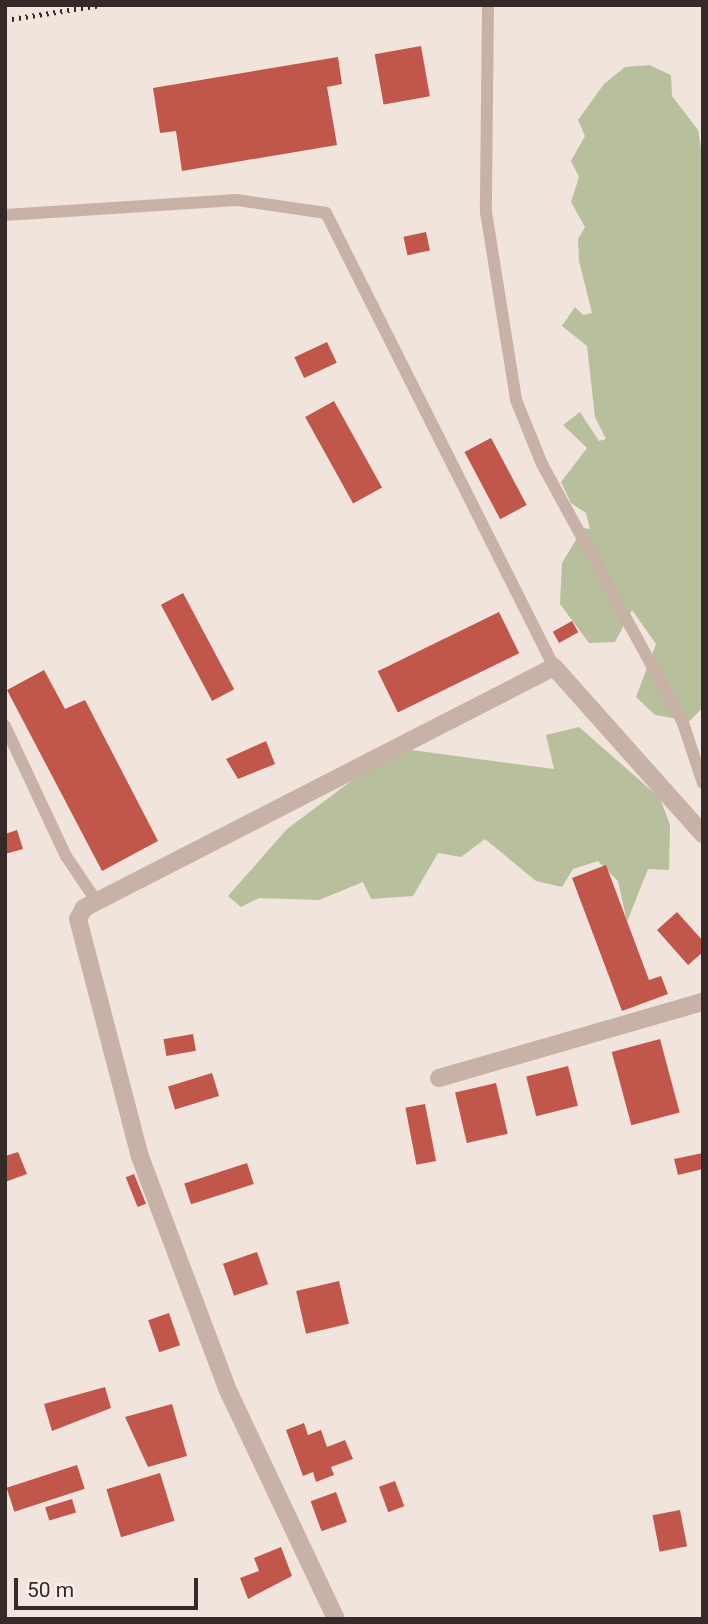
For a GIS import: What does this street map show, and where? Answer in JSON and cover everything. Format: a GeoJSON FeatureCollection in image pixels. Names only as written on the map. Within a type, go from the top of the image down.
{"type":"FeatureCollection","features":[{"type":"Feature","properties":{"kind":"street"},"geometry":{"type":"LineString","coordinates":[[336,1619],[227,1388],[140,1157],[78,919],[97,902],[554,667],[703,834]]}},
{"type":"Feature","properties":{"kind":"street"},"geometry":{"type":"LineString","coordinates":[[439,1078],[703,1003]]}},
{"type":"Feature","properties":{"kind":"lane"},"geometry":{"type":"LineString","coordinates":[[488,5],[486,212],[516,400],[542,464],[682,723],[703,783]]}},
{"type":"Feature","properties":{"kind":"lane"},"geometry":{"type":"LineString","coordinates":[[5,215],[237,200],[327,213],[554,667]]}},
{"type":"Feature","properties":{"kind":"lane"},"geometry":{"type":"LineString","coordinates":[[5,726],[65,856],[97,902]]}},
{"type":"Feature","properties":{"kind":"green space"},"geometry":{"type":"Polygon","coordinates":[[[649,65],[671,75],[672,96],[698,130],[703,160],[703,707],[690,721],[655,715],[636,697],[656,644],[632,610],[615,642],[589,643],[560,604],[562,563],[583,528],[590,529],[586,513],[571,503],[561,482],[587,448],[563,425],[580,412],[599,441],[606,439],[595,417],[587,346],[562,326],[575,307],[583,315],[592,313],[579,261],[578,239],[585,227],[571,202],[579,177],[571,161],[585,136],[578,120],[604,84],[625,67],[649,65]]]}},
{"type":"Feature","properties":{"kind":"green space"},"geometry":{"type":"Polygon","coordinates":[[[579,727],[660,798],[670,825],[669,870],[648,869],[627,922],[618,881],[598,861],[573,869],[562,887],[536,881],[485,839],[461,857],[438,853],[413,896],[371,899],[363,882],[319,900],[259,898],[241,907],[228,896],[287,829],[358,776],[411,750],[554,769],[546,735],[579,727]]]}},
{"type":"Feature","properties":{"kind":"building"},"geometry":{"type":"Polygon","coordinates":[[[421,46],[430,96],[384,104],[375,54],[421,46]]]}},
{"type":"Feature","properties":{"kind":"building"},"geometry":{"type":"Polygon","coordinates":[[[338,57],[342,84],[327,87],[337,145],[182,171],[176,131],[160,133],[153,88],[338,57]]]}},
{"type":"Feature","properties":{"kind":"building"},"geometry":{"type":"Polygon","coordinates":[[[426,232],[430,251],[407,255],[404,237],[426,232]]]}},
{"type":"Feature","properties":{"kind":"building"},"geometry":{"type":"Polygon","coordinates":[[[327,342],[337,363],[304,378],[294,357],[327,342]]]}},
{"type":"Feature","properties":{"kind":"building"},"geometry":{"type":"Polygon","coordinates":[[[334,401],[382,488],[353,504],[305,417],[334,401]]]}},
{"type":"Feature","properties":{"kind":"building"},"geometry":{"type":"Polygon","coordinates":[[[491,438],[527,505],[500,519],[465,452],[491,438]]]}},
{"type":"Feature","properties":{"kind":"building"},"geometry":{"type":"Polygon","coordinates":[[[183,593],[234,689],[212,701],[161,605],[183,593]]]}},
{"type":"Feature","properties":{"kind":"building"},"geometry":{"type":"Polygon","coordinates":[[[499,612],[519,653],[398,713],[378,671],[499,612]]]}},
{"type":"Feature","properties":{"kind":"building"},"geometry":{"type":"Polygon","coordinates":[[[572,621],[578,632],[559,643],[553,632],[572,621]]]}},
{"type":"Feature","properties":{"kind":"building"},"geometry":{"type":"Polygon","coordinates":[[[44,670],[65,709],[85,700],[158,841],[102,871],[7,690],[44,670]]]}},
{"type":"Feature","properties":{"kind":"building"},"geometry":{"type":"Polygon","coordinates":[[[266,741],[275,764],[238,779],[226,759],[266,741]]]}},
{"type":"Feature","properties":{"kind":"building"},"geometry":{"type":"Polygon","coordinates":[[[17,830],[23,849],[5,854],[5,834],[17,830]]]}},
{"type":"Feature","properties":{"kind":"building"},"geometry":{"type":"Polygon","coordinates":[[[606,865],[649,980],[661,976],[668,994],[622,1011],[572,878],[606,865]]]}},
{"type":"Feature","properties":{"kind":"building"},"geometry":{"type":"Polygon","coordinates":[[[677,912],[703,941],[703,952],[688,965],[657,930],[677,912]]]}},
{"type":"Feature","properties":{"kind":"building"},"geometry":{"type":"Polygon","coordinates":[[[193,1034],[196,1051],[166,1056],[163,1039],[193,1034]]]}},
{"type":"Feature","properties":{"kind":"building"},"geometry":{"type":"Polygon","coordinates":[[[660,1039],[680,1112],[631,1125],[612,1052],[660,1039]]]}},
{"type":"Feature","properties":{"kind":"building"},"geometry":{"type":"Polygon","coordinates":[[[568,1066],[578,1106],[536,1116],[526,1076],[568,1066]]]}},
{"type":"Feature","properties":{"kind":"building"},"geometry":{"type":"Polygon","coordinates":[[[212,1073],[219,1096],[175,1109],[168,1086],[212,1073]]]}},
{"type":"Feature","properties":{"kind":"building"},"geometry":{"type":"Polygon","coordinates":[[[496,1083],[508,1134],[467,1143],[455,1092],[496,1083]]]}},
{"type":"Feature","properties":{"kind":"building"},"geometry":{"type":"Polygon","coordinates":[[[425,1104],[436,1161],[416,1165],[405,1108],[425,1104]]]}},
{"type":"Feature","properties":{"kind":"building"},"geometry":{"type":"Polygon","coordinates":[[[18,1152],[27,1174],[5,1182],[5,1156],[18,1152]]]}},
{"type":"Feature","properties":{"kind":"building"},"geometry":{"type":"Polygon","coordinates":[[[703,1153],[703,1169],[678,1175],[674,1159],[703,1153]]]}},
{"type":"Feature","properties":{"kind":"building"},"geometry":{"type":"Polygon","coordinates":[[[247,1163],[254,1184],[191,1204],[184,1183],[247,1163]]]}},
{"type":"Feature","properties":{"kind":"building"},"geometry":{"type":"Polygon","coordinates":[[[134,1174],[146,1204],[138,1207],[126,1177],[134,1174]]]}},
{"type":"Feature","properties":{"kind":"building"},"geometry":{"type":"Polygon","coordinates":[[[257,1252],[268,1284],[234,1296],[223,1264],[257,1252]]]}},
{"type":"Feature","properties":{"kind":"building"},"geometry":{"type":"Polygon","coordinates":[[[339,1281],[349,1324],[306,1334],[296,1291],[339,1281]]]}},
{"type":"Feature","properties":{"kind":"building"},"geometry":{"type":"Polygon","coordinates":[[[169,1313],[180,1345],[159,1352],[148,1320],[169,1313]]]}},
{"type":"Feature","properties":{"kind":"building"},"geometry":{"type":"Polygon","coordinates":[[[105,1387],[111,1408],[52,1431],[44,1404],[105,1387]]]}},
{"type":"Feature","properties":{"kind":"building"},"geometry":{"type":"Polygon","coordinates":[[[172,1404],[187,1456],[148,1467],[125,1417],[172,1404]]]}},
{"type":"Feature","properties":{"kind":"building"},"geometry":{"type":"Polygon","coordinates":[[[304,1423],[308,1435],[321,1430],[327,1447],[345,1440],[353,1459],[331,1467],[334,1475],[316,1482],[313,1472],[303,1476],[286,1430],[304,1423]]]}},
{"type":"Feature","properties":{"kind":"building"},"geometry":{"type":"Polygon","coordinates":[[[77,1465],[85,1489],[14,1512],[7,1488],[77,1465]]]}},
{"type":"Feature","properties":{"kind":"building"},"geometry":{"type":"Polygon","coordinates":[[[160,1473],[175,1521],[121,1537],[106,1489],[160,1473]]]}},
{"type":"Feature","properties":{"kind":"building"},"geometry":{"type":"Polygon","coordinates":[[[395,1481],[404,1506],[388,1512],[379,1487],[395,1481]]]}},
{"type":"Feature","properties":{"kind":"building"},"geometry":{"type":"Polygon","coordinates":[[[336,1492],[347,1522],[322,1531],[311,1501],[336,1492]]]}},
{"type":"Feature","properties":{"kind":"building"},"geometry":{"type":"Polygon","coordinates":[[[72,1499],[76,1512],[49,1521],[45,1507],[72,1499]]]}},
{"type":"Feature","properties":{"kind":"building"},"geometry":{"type":"Polygon","coordinates":[[[680,1510],[687,1546],[660,1552],[653,1515],[680,1510]]]}},
{"type":"Feature","properties":{"kind":"building"},"geometry":{"type":"Polygon","coordinates":[[[281,1547],[292,1576],[248,1599],[240,1578],[259,1571],[254,1558],[281,1547]]]}},
{"type":"Feature","properties":{"kind":"railway"},"geometry":{"type":"LineString","coordinates":[[5,20],[101,5]]}}]}
